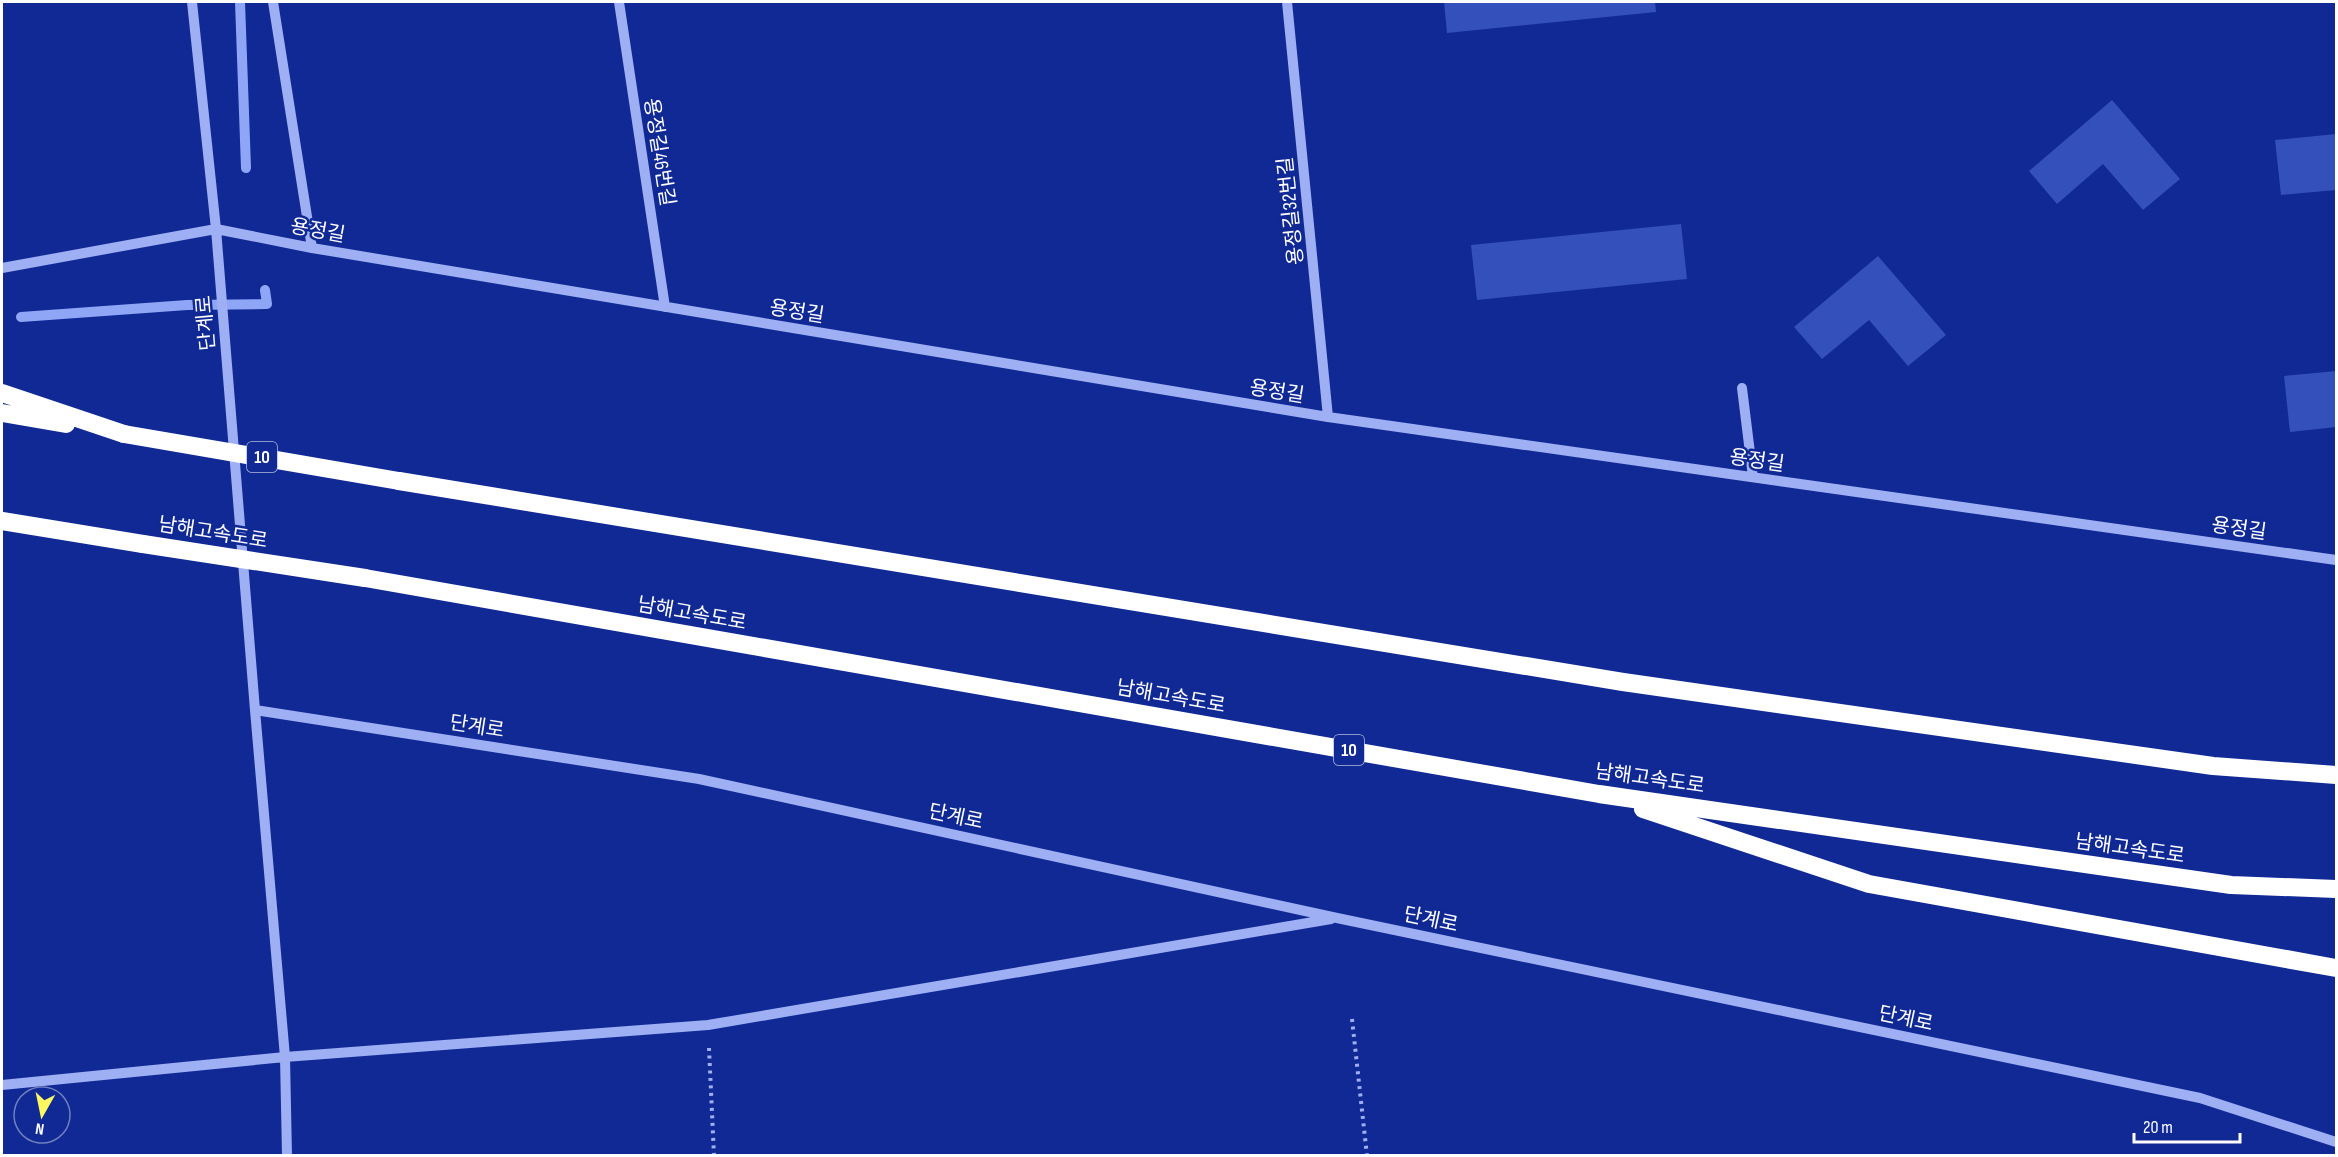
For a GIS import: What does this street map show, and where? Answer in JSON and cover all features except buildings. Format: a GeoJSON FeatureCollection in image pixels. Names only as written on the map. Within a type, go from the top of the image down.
{"type":"FeatureCollection","features":[{"type":"Feature","properties":{"kind":"highway"},"geometry":{"type":"LineString","coordinates":[[2,393],[124,434]]}},
{"type":"Feature","properties":{"kind":"highway","name":"10"},"geometry":{"type":"LineString","coordinates":[[2,413],[399,481],[1623,682],[2213,766],[2337,775]]}},
{"type":"Feature","properties":{"kind":"highway","name":"남해고속도로"},"geometry":{"type":"LineString","coordinates":[[2,521],[365,578],[1599,794],[2231,885],[2337,889]]}},
{"type":"Feature","properties":{"kind":"highway"},"geometry":{"type":"LineString","coordinates":[[1599,794],[1869,884],[2337,968]]}},
{"type":"Feature","properties":{"kind":"street","name":"단계로"},"geometry":{"type":"LineString","coordinates":[[192,2],[216,229],[255,710],[699,779],[1337,918],[2200,1098],[2337,1142]]}},
{"type":"Feature","properties":{"kind":"street"},"geometry":{"type":"LineString","coordinates":[[273,2],[312,248]]}},
{"type":"Feature","properties":{"kind":"street","name":"용정길46번길"},"geometry":{"type":"LineString","coordinates":[[619,2],[665,307]]}},
{"type":"Feature","properties":{"kind":"street","name":"용정길32번길"},"geometry":{"type":"LineString","coordinates":[[1287,2],[1328,417]]}},
{"type":"Feature","properties":{"kind":"street","name":"용정길"},"geometry":{"type":"LineString","coordinates":[[216,229],[312,248],[1328,417],[2337,560]]}},
{"type":"Feature","properties":{"kind":"street"},"geometry":{"type":"LineString","coordinates":[[2,268],[216,229]]}},
{"type":"Feature","properties":{"kind":"street"},"geometry":{"type":"LineString","coordinates":[[1742,388],[1753,477]]}},
{"type":"Feature","properties":{"kind":"street"},"geometry":{"type":"LineString","coordinates":[[255,710],[285,1057],[287,1155]]}},
{"type":"Feature","properties":{"kind":"street"},"geometry":{"type":"LineString","coordinates":[[2,1085],[285,1057],[708,1025],[1337,918]]}},
{"type":"Feature","properties":{"kind":"path"},"geometry":{"type":"LineString","coordinates":[[1352,1019],[1367,1155]]}},
{"type":"Feature","properties":{"kind":"path"},"geometry":{"type":"LineString","coordinates":[[708,1025],[714,1155]]}},
{"type":"Feature","properties":{"kind":"waterway"},"geometry":{"type":"LineString","coordinates":[[240,2],[246,168]]}},
{"type":"Feature","properties":{"kind":"waterway"},"geometry":{"type":"LineString","coordinates":[[21,317],[187,305],[267,304],[265,290]]}}]}
